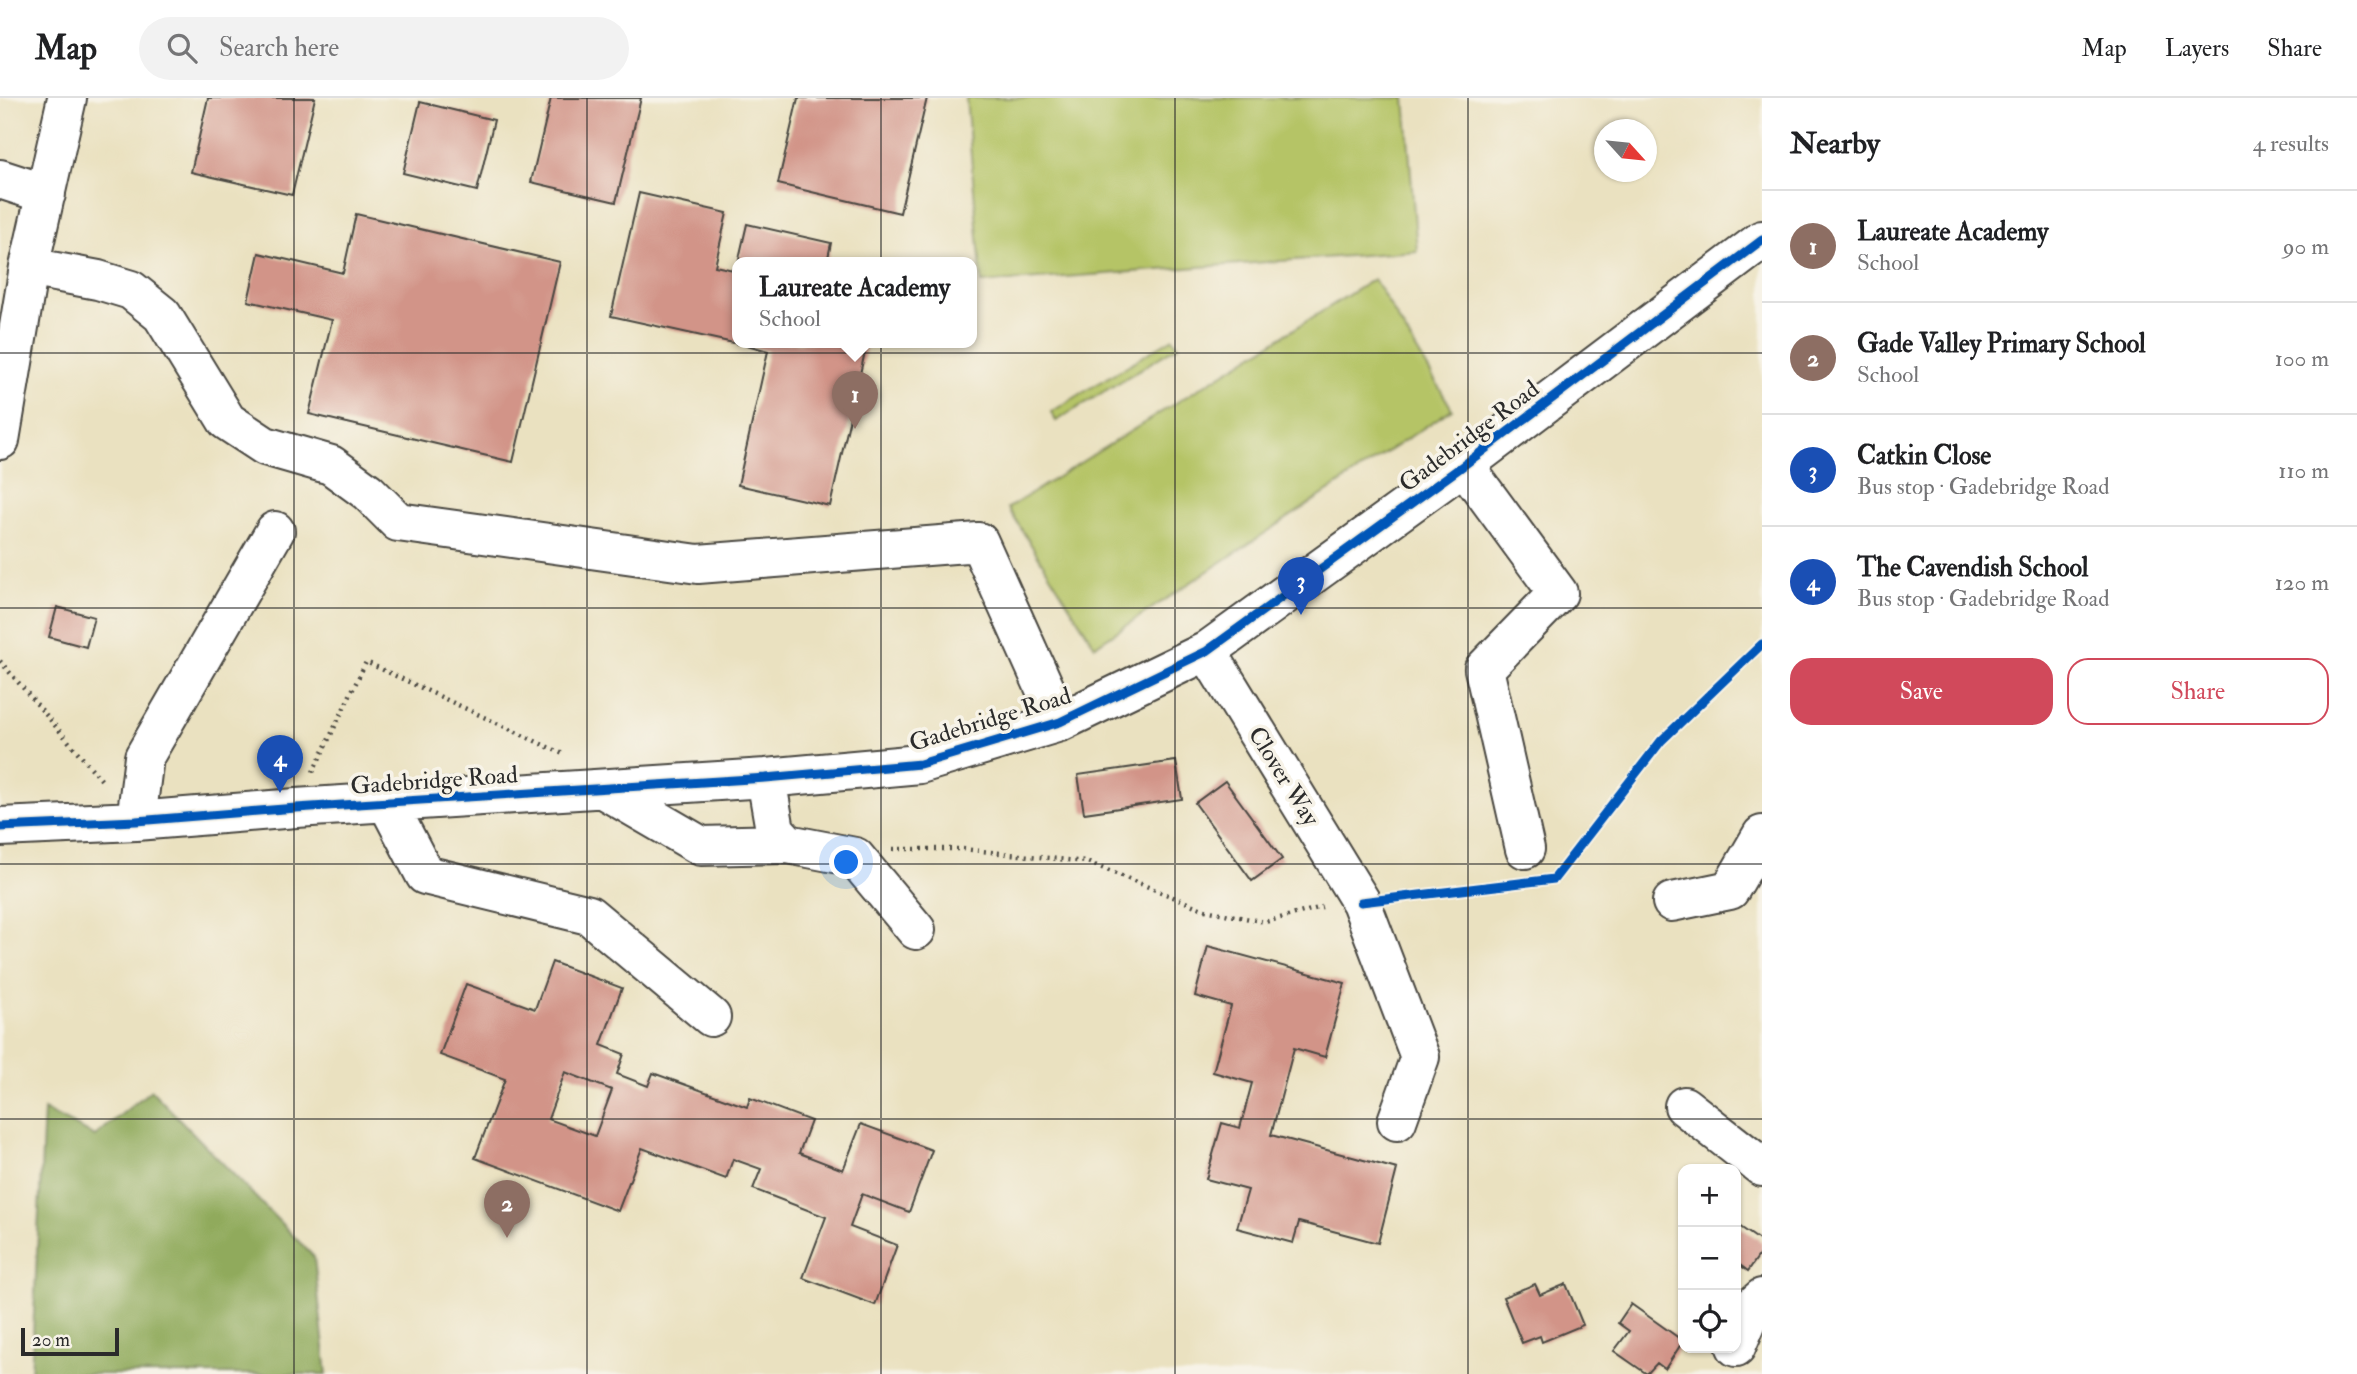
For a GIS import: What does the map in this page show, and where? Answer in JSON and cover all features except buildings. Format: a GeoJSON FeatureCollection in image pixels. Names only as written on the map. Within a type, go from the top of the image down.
{"type":"FeatureCollection","features":[{"type":"Feature","properties":{"kind":"street"},"geometry":{"type":"LineString","coordinates":[[0,440],[29,267],[67,98]]}},
{"type":"Feature","properties":{"kind":"street"},"geometry":{"type":"LineString","coordinates":[[0,179],[46,194]]}},
{"type":"Feature","properties":{"kind":"street","name":"Gadebridge Road"},"geometry":{"type":"LineString","coordinates":[[0,827],[136,821],[766,778],[920,764],[1060,722],[1207,651],[1464,465],[1762,240]]}},
{"type":"Feature","properties":{"kind":"street"},"geometry":{"type":"LineString","coordinates":[[29,267],[98,280],[131,290],[162,315],[227,421],[265,446],[331,466],[368,492],[398,522],[698,564],[979,542],[1060,722]]}},
{"type":"Feature","properties":{"kind":"street"},"geometry":{"type":"LineString","coordinates":[[1464,465],[1558,593],[1484,669],[1525,849]]}},
{"type":"Feature","properties":{"kind":"street"},"geometry":{"type":"LineString","coordinates":[[136,821],[144,757],[275,531]]}},
{"type":"Feature","properties":{"kind":"street","name":"Clover Way"},"geometry":{"type":"LineString","coordinates":[[1207,651],[1362,902],[1420,1057],[1397,1121]]}},
{"type":"Feature","properties":{"kind":"street"},"geometry":{"type":"LineString","coordinates":[[766,778],[775,830],[788,844]]}},
{"type":"Feature","properties":{"kind":"street"},"geometry":{"type":"LineString","coordinates":[[601,789],[701,846],[788,844],[855,857],[916,930]]}},
{"type":"Feature","properties":{"kind":"street"},"geometry":{"type":"LineString","coordinates":[[387,802],[425,875],[589,915],[711,1017]]}},
{"type":"Feature","properties":{"kind":"street"},"geometry":{"type":"LineString","coordinates":[[1672,902],[1730,890],[1762,835]]}},
{"type":"Feature","properties":{"kind":"street"},"geometry":{"type":"LineString","coordinates":[[1684,1106],[1762,1167]]}},
{"type":"Feature","properties":{"kind":"street"},"geometry":{"type":"LineString","coordinates":[[1741,1336],[1754,1305],[1762,1298]]}},
{"type":"Feature","properties":{"kind":"street"},"geometry":{"type":"LineString","coordinates":[[1724,1374],[1734,1353]]}},
{"type":"Feature","properties":{"kind":"path"},"geometry":{"type":"LineString","coordinates":[[0,661],[136,821]]}},
{"type":"Feature","properties":{"kind":"path"},"geometry":{"type":"LineString","coordinates":[[296,808],[366,662],[580,762],[601,789]]}},
{"type":"Feature","properties":{"kind":"path"},"geometry":{"type":"LineString","coordinates":[[880,849],[962,849],[1087,862],[1205,910],[1265,922],[1327,905],[1362,902]]}},
{"type":"Feature","properties":{"kind":"green space"},"geometry":{"type":"Polygon","coordinates":[[[966,98],[1405,98],[1417,251],[982,283],[966,98]]]}},
{"type":"Feature","properties":{"kind":"green space"},"geometry":{"type":"Polygon","coordinates":[[[1374,279],[1452,409],[1095,646],[1008,508],[1374,279]]]}},
{"type":"Feature","properties":{"kind":"green space"},"geometry":{"type":"Polygon","coordinates":[[[1173,338],[1178,346],[1056,421],[1051,412],[1173,338]]]}},
{"type":"Feature","properties":{"kind":"green space"},"geometry":{"type":"Polygon","coordinates":[[[151,1090],[314,1257],[327,1374],[31,1374],[44,1110],[95,1136],[151,1090]]]}},
{"type":"Feature","properties":{"kind":"cycle path"},"geometry":{"type":"LineString","coordinates":[[0,827],[136,821],[766,778],[920,764],[1060,722],[1207,651],[1464,465],[1762,240]]}},
{"type":"Feature","properties":{"kind":"cycle path"},"geometry":{"type":"LineString","coordinates":[[1361,902],[1554,879],[1661,741],[1762,644]]}},
{"type":"Feature","properties":{"kind":"place","name":"Laureate Academy"},"geometry":{"type":"Point","coordinates":[855,429]}},
{"type":"Feature","properties":{"kind":"place","name":"Catkin Close"},"geometry":{"type":"Point","coordinates":[1301,615]}},
{"type":"Feature","properties":{"kind":"place","name":"The Cavendish School"},"geometry":{"type":"Point","coordinates":[280,793]}},
{"type":"Feature","properties":{"kind":"place","name":"Gade Valley Primary School"},"geometry":{"type":"Point","coordinates":[507,1238]}}]}
